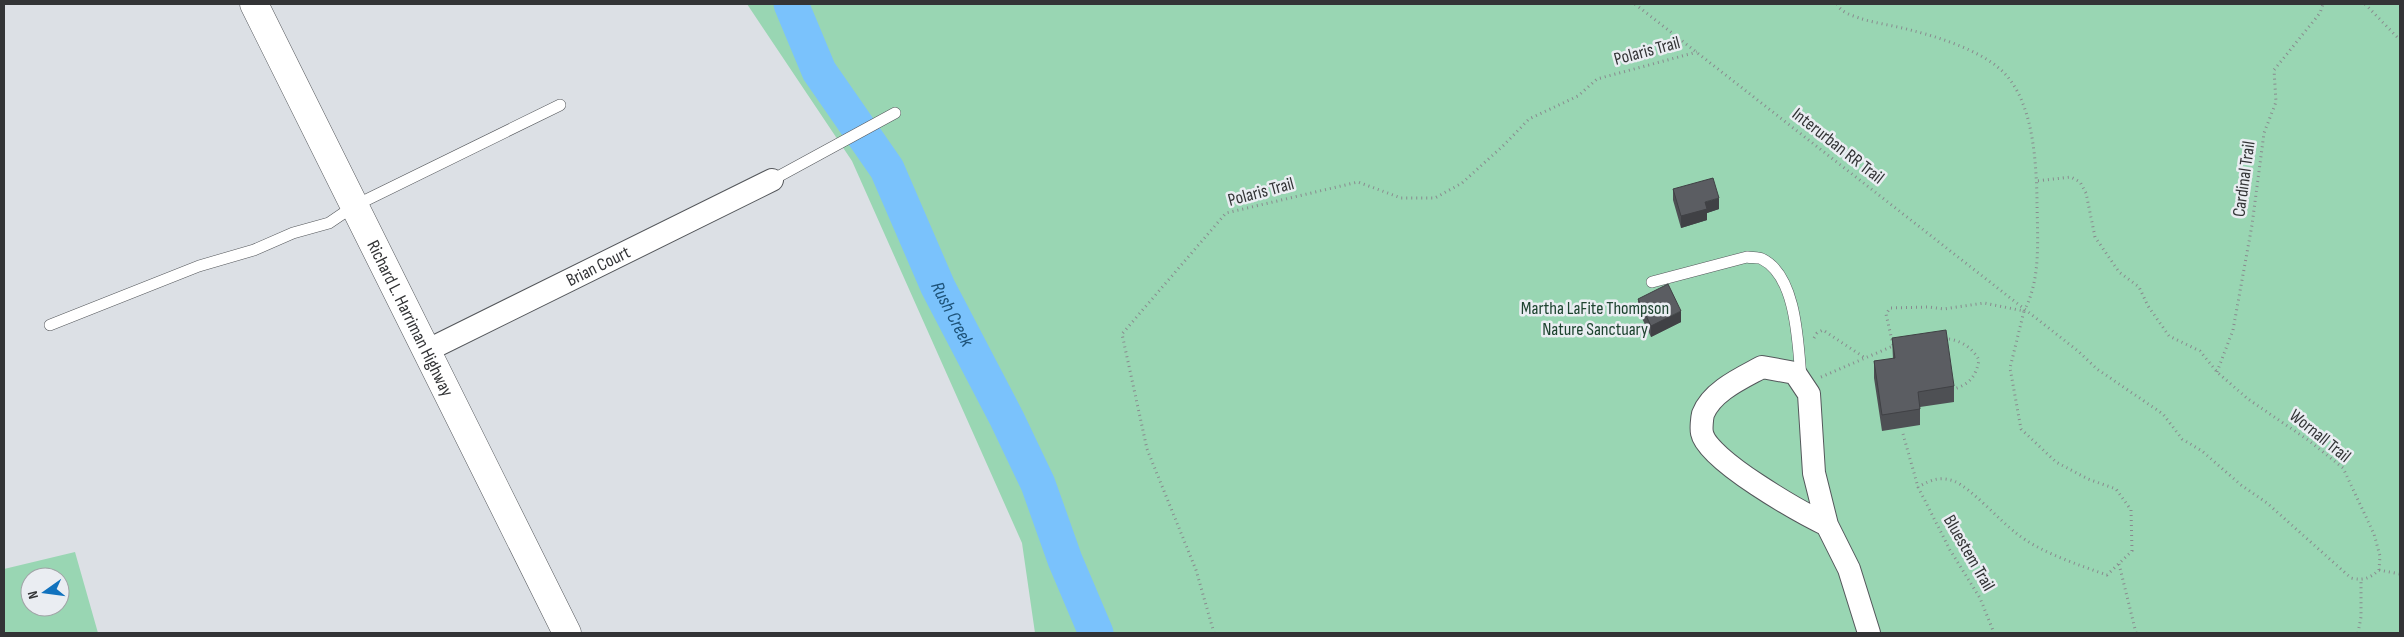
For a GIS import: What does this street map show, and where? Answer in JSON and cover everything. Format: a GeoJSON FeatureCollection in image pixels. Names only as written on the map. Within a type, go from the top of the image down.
{"type":"FeatureCollection","features":[{"type":"Feature","properties":{"kind":"street","name":"Richard L. Harriman Highway"},"geometry":{"type":"LineString","coordinates":[[254,4],[567,633]]}},
{"type":"Feature","properties":{"kind":"street","name":"Brian Court"},"geometry":{"type":"LineString","coordinates":[[426,352],[772,180]]}},
{"type":"Feature","properties":{"kind":"street"},"geometry":{"type":"LineString","coordinates":[[1827,525],[1779,499],[1741,472],[1714,451],[1702,434],[1703,414],[1717,395],[1762,367],[1795,373],[1809,394],[1814,473],[1827,525],[1849,569],[1869,633]]}},
{"type":"Feature","properties":{"kind":"lane"},"geometry":{"type":"LineString","coordinates":[[50,325],[199,266],[254,250],[293,233],[329,223],[354,206],[560,105]]}},
{"type":"Feature","properties":{"kind":"lane"},"geometry":{"type":"LineString","coordinates":[[772,180],[895,113]]}},
{"type":"Feature","properties":{"kind":"lane"},"geometry":{"type":"LineString","coordinates":[[1652,282],[1747,257],[1761,259],[1776,269],[1789,295],[1797,331],[1803,385]]}},
{"type":"Feature","properties":{"kind":"path","name":"Interurban RR Trail"},"geometry":{"type":"LineString","coordinates":[[1635,4],[2024,311]]}},
{"type":"Feature","properties":{"kind":"path"},"geometry":{"type":"LineString","coordinates":[[1837,4],[1851,15],[1859,18],[1947,41],[1974,53],[2006,74],[2016,88],[2026,113],[2036,181],[2036,262],[2030,299],[2024,311],[2010,368],[2021,429],[2056,462],[2088,479],[2116,489],[2131,510],[2132,551],[2119,564],[2136,633]]}},
{"type":"Feature","properties":{"kind":"path","name":"Cardinal Trail"},"geometry":{"type":"LineString","coordinates":[[2217,372],[2232,330],[2252,225],[2264,134],[2276,102],[2274,70],[2320,13],[2323,4]]}},
{"type":"Feature","properties":{"kind":"path"},"geometry":{"type":"LineString","coordinates":[[2365,4],[2400,40]]}},
{"type":"Feature","properties":{"kind":"path","name":"Polaris Trail"},"geometry":{"type":"LineString","coordinates":[[1214,633],[1196,570],[1147,449],[1122,334],[1226,213],[1358,182],[1401,198],[1435,198],[1462,183],[1504,145],[1529,119],[1578,96],[1597,79],[1697,52]]}},
{"type":"Feature","properties":{"kind":"path","name":"Wornall Trail"},"geometry":{"type":"LineString","coordinates":[[2036,181],[2071,177],[2080,182],[2086,193],[2095,238],[2119,272],[2139,287],[2148,306],[2169,336],[2200,350],[2217,372],[2248,399],[2308,440],[2343,468],[2374,534],[2380,556],[2379,570]]}},
{"type":"Feature","properties":{"kind":"path"},"geometry":{"type":"LineString","coordinates":[[1893,346],[1886,314],[1890,308],[1929,307],[1944,309],[1984,303],[2024,311],[2078,351],[2097,369],[2163,414],[2182,439],[2202,451],[2242,485],[2267,503],[2351,578],[2361,580],[2370,578],[2379,570],[2400,574]]}},
{"type":"Feature","properties":{"kind":"path"},"geometry":{"type":"LineString","coordinates":[[1814,347],[1814,338],[1817,333],[1823,330],[1865,358]]}},
{"type":"Feature","properties":{"kind":"path"},"geometry":{"type":"LineString","coordinates":[[1941,339],[1961,343],[1969,348],[1978,360],[1977,372],[1965,386],[1954,389]]}},
{"type":"Feature","properties":{"kind":"path"},"geometry":{"type":"LineString","coordinates":[[1803,385],[1901,344]]}},
{"type":"Feature","properties":{"kind":"path","name":"Bluestem Trail"},"geometry":{"type":"LineString","coordinates":[[1903,434],[1918,487],[1950,550],[1980,598],[1994,633]]}},
{"type":"Feature","properties":{"kind":"path","name":"Bluestem Trail"},"geometry":{"type":"LineString","coordinates":[[1918,487],[1935,478],[1955,482],[1991,510],[2017,535],[2067,561],[2107,575],[2119,564]]}},
{"type":"Feature","properties":{"kind":"path"},"geometry":{"type":"LineString","coordinates":[[2358,633],[2361,617],[2361,580]]}},
{"type":"Feature","properties":{"kind":"green space","name":"Martha LaFite Thompson Nature Sanctuary"},"geometry":{"type":"Polygon","coordinates":[[[747,4],[2400,4],[2400,633],[1035,633],[1022,543],[852,161],[747,4]]]}},
{"type":"Feature","properties":{"kind":"green space"},"geometry":{"type":"Polygon","coordinates":[[[75,552],[98,633],[4,633],[4,569],[75,552]]]}},
{"type":"Feature","properties":{"kind":"building"},"geometry":{"type":"Polygon","coordinates":[[[1713,178],[1719,198],[1705,202],[1707,209],[1681,216],[1673,189],[1713,178]]]}},
{"type":"Feature","properties":{"kind":"building"},"geometry":{"type":"Polygon","coordinates":[[[1668,284],[1681,311],[1651,326],[1638,299],[1668,284]]]}},
{"type":"Feature","properties":{"kind":"building"},"geometry":{"type":"Polygon","coordinates":[[[1946,330],[1954,386],[1918,392],[1920,409],[1882,415],[1874,361],[1895,358],[1892,338],[1946,330]]]}},
{"type":"Feature","properties":{"kind":"waterway","name":"Rush Creek"},"geometry":{"type":"LineString","coordinates":[[791,4],[819,71],[887,169],[938,287],[1007,419],[1038,484],[1065,560],[1096,633]]}}]}
